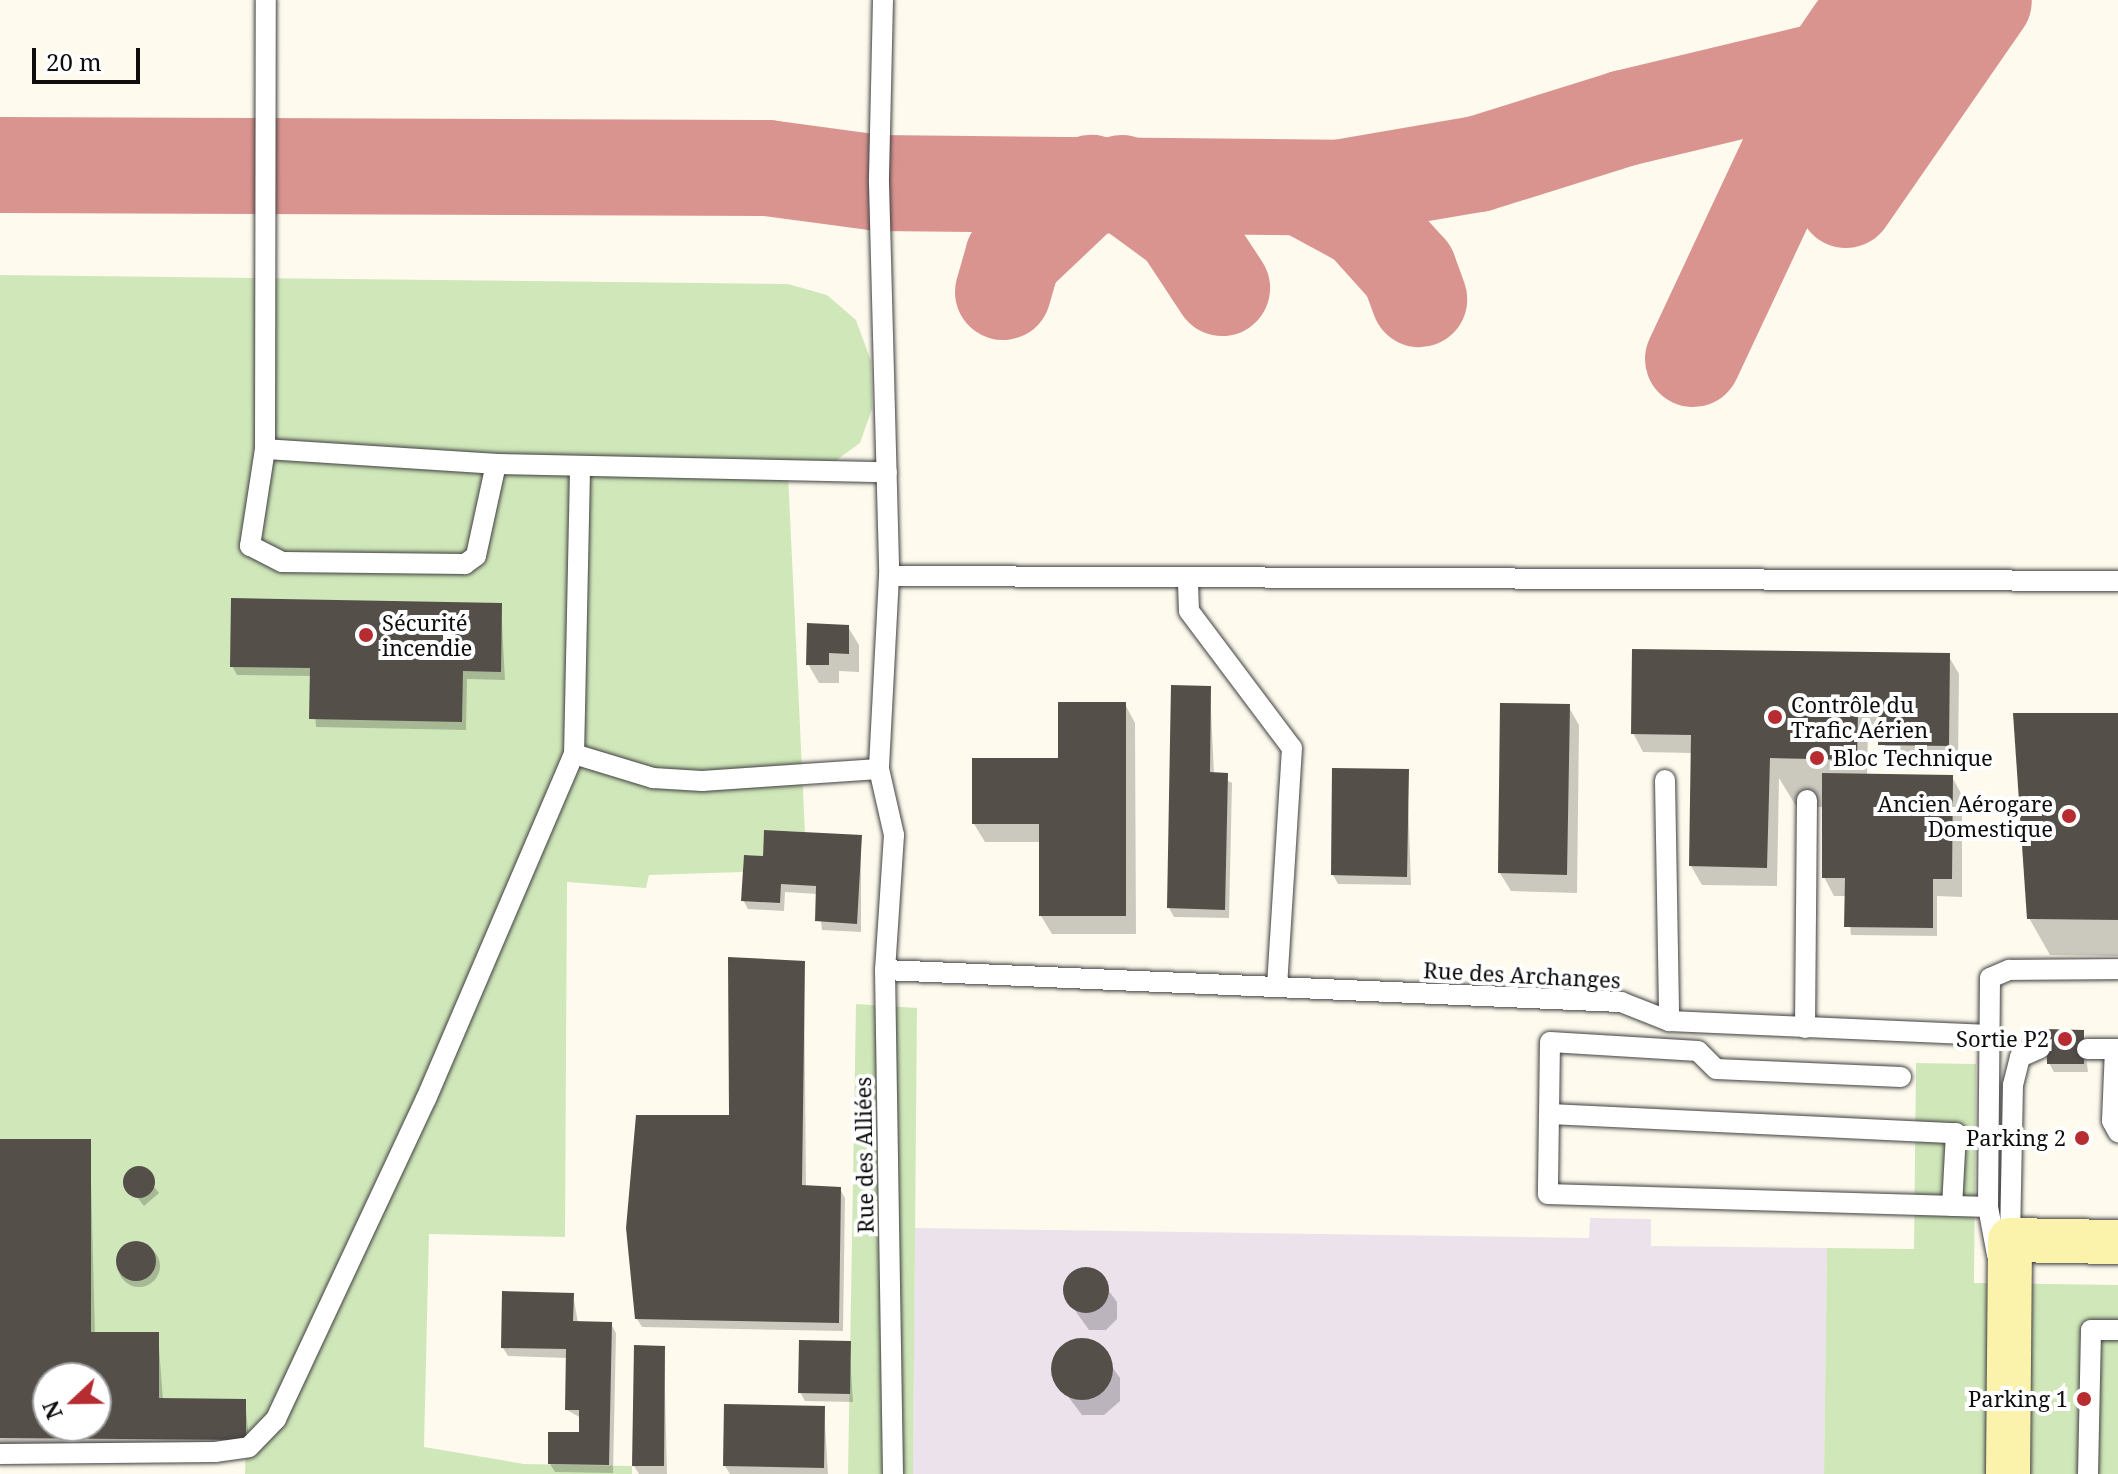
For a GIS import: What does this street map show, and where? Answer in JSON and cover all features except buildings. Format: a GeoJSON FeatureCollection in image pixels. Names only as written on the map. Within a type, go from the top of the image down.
{"type":"FeatureCollection","features":[{"type":"Feature","properties":{"kind":"main road"},"geometry":{"type":"LineString","coordinates":[[2008,1474],[2005,1298],[1999,1224],[2118,1242]]}},
{"type":"Feature","properties":{"kind":"lane"},"geometry":{"type":"LineString","coordinates":[[266,0],[265,449],[250,546],[282,562],[465,564],[476,556],[496,464]]}},
{"type":"Feature","properties":{"kind":"lane","name":"Rue des Alliées"},"geometry":{"type":"LineString","coordinates":[[883,0],[889,576],[879,769],[894,835],[885,970],[893,1474]]}},
{"type":"Feature","properties":{"kind":"lane"},"geometry":{"type":"LineString","coordinates":[[265,449],[580,470],[716,465],[887,472]]}},
{"type":"Feature","properties":{"kind":"lane"},"geometry":{"type":"LineString","coordinates":[[0,1454],[215,1452],[249,1447],[276,1419],[426,1099],[574,754],[580,470]]}},
{"type":"Feature","properties":{"kind":"lane"},"geometry":{"type":"LineString","coordinates":[[889,576],[1188,583],[2118,581]]}},
{"type":"Feature","properties":{"kind":"lane"},"geometry":{"type":"LineString","coordinates":[[1188,583],[1189,611],[1292,748],[1277,986]]}},
{"type":"Feature","properties":{"kind":"lane"},"geometry":{"type":"LineString","coordinates":[[574,754],[653,778],[702,781],[879,769]]}},
{"type":"Feature","properties":{"kind":"lane"},"geometry":{"type":"LineString","coordinates":[[1665,780],[1669,1021]]}},
{"type":"Feature","properties":{"kind":"lane"},"geometry":{"type":"LineString","coordinates":[[1805,1028],[1807,800]]}},
{"type":"Feature","properties":{"kind":"lane"},"geometry":{"type":"LineString","coordinates":[[1999,1224],[1984,1035],[1990,978],[2009,970],[2118,969]]}},
{"type":"Feature","properties":{"kind":"lane","name":"Rue des Archanges"},"geometry":{"type":"LineString","coordinates":[[885,970],[1621,1002],[1669,1021],[1984,1035]]}},
{"type":"Feature","properties":{"kind":"lane"},"geometry":{"type":"LineString","coordinates":[[1901,1077],[1716,1069],[1698,1051],[1550,1042],[1548,1194],[1952,1206],[1999,1224]]}},
{"type":"Feature","properties":{"kind":"lane"},"geometry":{"type":"LineString","coordinates":[[1999,1224],[2013,1085],[2020,1057],[2040,1048]]}},
{"type":"Feature","properties":{"kind":"lane"},"geometry":{"type":"LineString","coordinates":[[2087,1049],[2116,1049],[2112,1121],[2118,1132]]}},
{"type":"Feature","properties":{"kind":"lane"},"geometry":{"type":"LineString","coordinates":[[1549,1114],[1956,1133],[1952,1206]]}},
{"type":"Feature","properties":{"kind":"lane"},"geometry":{"type":"LineString","coordinates":[[2088,1474],[2091,1330],[2118,1330]]}},
{"type":"Feature","properties":{"kind":"shaded area"},"geometry":{"type":"Polygon","coordinates":[[[1590,1218],[1651,1219],[1651,1246],[1827,1248],[1824,1474],[913,1474],[915,1228],[1589,1238],[1590,1218]]]}},
{"type":"Feature","properties":{"kind":"green space"},"geometry":{"type":"Polygon","coordinates":[[[0,275],[788,284],[827,295],[856,320],[871,361],[872,409],[860,443],[827,467],[788,474],[805,832],[764,830],[763,856],[744,855],[743,872],[649,875],[646,888],[567,882],[565,1237],[429,1234],[424,1447],[524,1464],[632,1466],[632,1474],[245,1474],[246,1440],[159,1398],[159,1332],[91,1332],[91,1140],[0,1139],[0,275]]]}},
{"type":"Feature","properties":{"kind":"green space"},"geometry":{"type":"Polygon","coordinates":[[[856,1004],[917,1008],[913,1474],[848,1474],[856,1004]]]}},
{"type":"Feature","properties":{"kind":"green space"},"geometry":{"type":"Polygon","coordinates":[[[1916,1063],[1976,1064],[1974,1283],[2118,1285],[2118,1474],[1824,1474],[1827,1248],[1914,1249],[1916,1063]]]}},
{"type":"Feature","properties":{"kind":"taxiway"},"geometry":{"type":"LineString","coordinates":[[0,165],[768,168],[879,183],[1337,188],[1478,164],[1625,118],[1829,69],[1909,37],[1963,0]]}},
{"type":"Feature","properties":{"kind":"taxiway"},"geometry":{"type":"LineString","coordinates":[[1846,200],[1984,1]]}},
{"type":"Feature","properties":{"kind":"taxiway"},"geometry":{"type":"LineString","coordinates":[[1693,359],[1829,69],[1855,31]]}},
{"type":"Feature","properties":{"kind":"taxiway"},"geometry":{"type":"LineString","coordinates":[[1003,292],[1013,257],[1091,183]]}},
{"type":"Feature","properties":{"kind":"taxiway"},"geometry":{"type":"LineString","coordinates":[[1122,183],[1182,227],[1222,288]]}},
{"type":"Feature","properties":{"kind":"taxiway"},"geometry":{"type":"LineString","coordinates":[[1305,189],[1364,221],[1409,271],[1419,299]]}},
{"type":"Feature","properties":{"kind":"place","name":"Sécurité incendie"},"geometry":{"type":"Point","coordinates":[366,635]}},
{"type":"Feature","properties":{"kind":"place","name":"Contrôle du Trafic Aérien"},"geometry":{"type":"Point","coordinates":[1775,717]}},
{"type":"Feature","properties":{"kind":"place","name":"Bloc Technique"},"geometry":{"type":"Point","coordinates":[1817,758]}},
{"type":"Feature","properties":{"kind":"place","name":"Ancien Aérogare Domestique"},"geometry":{"type":"Point","coordinates":[2069,816]}},
{"type":"Feature","properties":{"kind":"place","name":"Sortie P2"},"geometry":{"type":"Point","coordinates":[2065,1039]}},
{"type":"Feature","properties":{"kind":"place","name":"Parking 2"},"geometry":{"type":"Point","coordinates":[2082,1138]}},
{"type":"Feature","properties":{"kind":"place","name":"Parking 1"},"geometry":{"type":"Point","coordinates":[2084,1399]}}]}
